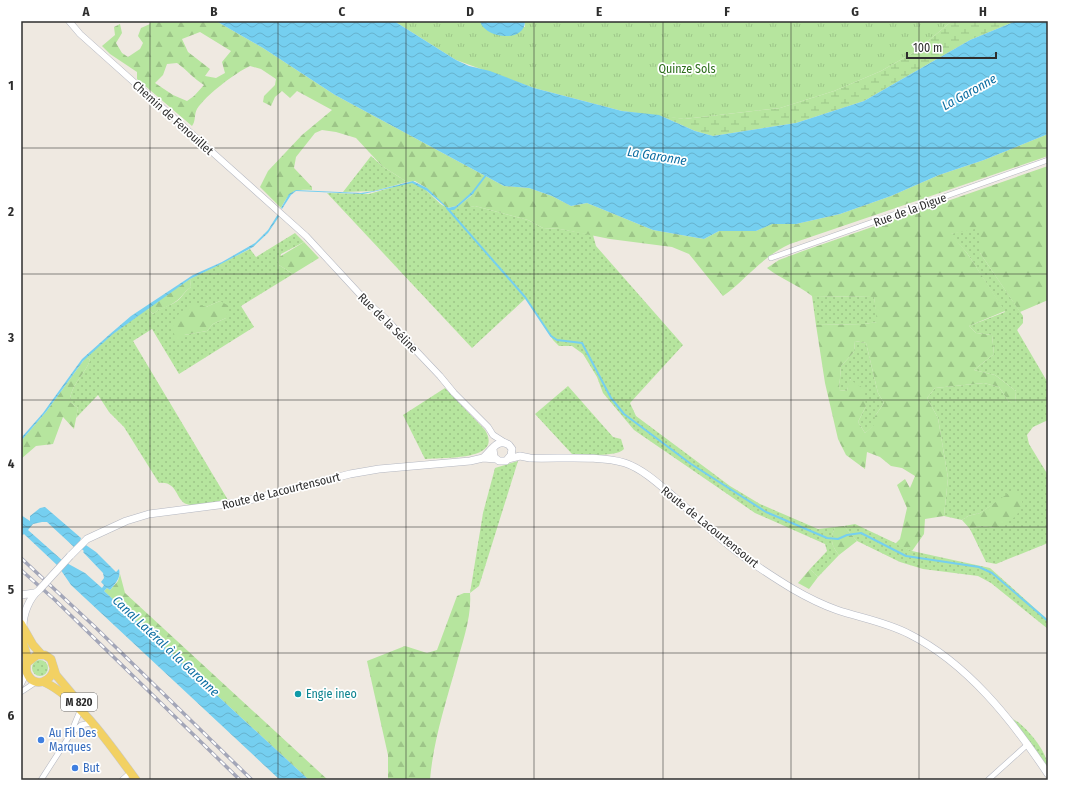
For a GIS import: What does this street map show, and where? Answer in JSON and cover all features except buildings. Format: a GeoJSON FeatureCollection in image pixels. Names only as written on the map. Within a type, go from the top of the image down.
{"type":"FeatureCollection","features":[{"type":"Feature","properties":{"kind":"main road","name":"Route de Lacourtensourt"},"geometry":{"type":"LineString","coordinates":[[483,458],[499,442],[504,442]]}},
{"type":"Feature","properties":{"kind":"main road"},"geometry":{"type":"LineString","coordinates":[[504,442],[520,456]]}},
{"type":"Feature","properties":{"kind":"main road"},"geometry":{"type":"LineString","coordinates":[[508,459],[512,452],[511,447]]}},
{"type":"Feature","properties":{"kind":"main road"},"geometry":{"type":"LineString","coordinates":[[493,448],[493,455],[496,459]]}},
{"type":"Feature","properties":{"kind":"main road","name":"Route de Lacourtensourt"},"geometry":{"type":"LineString","coordinates":[[22,626],[23,620],[37,592],[84,541],[126,522],[149,514],[242,502],[350,474],[379,469],[470,462],[483,458],[502,461],[520,456],[543,459],[602,459],[626,464],[638,469],[664,489],[737,552],[802,594],[837,610],[897,628],[930,646],[977,686],[1028,744],[1048,774]]}},
{"type":"Feature","properties":{"kind":"main road"},"geometry":{"type":"LineString","coordinates":[[21,595],[37,592]]}},
{"type":"Feature","properties":{"kind":"main road","name":"M 820"},"geometry":{"type":"LineString","coordinates":[[22,626],[33,645],[41,654],[51,659],[56,675],[85,710],[103,737],[136,780]]}},
{"type":"Feature","properties":{"kind":"main road"},"geometry":{"type":"LineString","coordinates":[[21,638],[28,662],[27,673]]}},
{"type":"Feature","properties":{"kind":"main road"},"geometry":{"type":"LineString","coordinates":[[28,662],[33,656],[41,654]]}},
{"type":"Feature","properties":{"kind":"main road"},"geometry":{"type":"LineString","coordinates":[[40,682],[51,677],[54,670]]}},
{"type":"Feature","properties":{"kind":"main road","name":"M 820"},"geometry":{"type":"LineString","coordinates":[[27,673],[29,677],[56,687],[68,697],[103,737]]}},
{"type":"Feature","properties":{"kind":"street","name":"Chemin de Fenouillet"},"geometry":{"type":"LineString","coordinates":[[69,21],[80,34],[280,212]]}},
{"type":"Feature","properties":{"kind":"street","name":"Rue de la Digue"},"geometry":{"type":"LineString","coordinates":[[771,258],[1048,160]]}},
{"type":"Feature","properties":{"kind":"street","name":"Rue de la Séline"},"geometry":{"type":"LineString","coordinates":[[280,212],[306,236],[372,308],[385,318],[488,427],[493,435],[504,442]]}},
{"type":"Feature","properties":{"kind":"street"},"geometry":{"type":"LineString","coordinates":[[493,435],[493,448]]}},
{"type":"Feature","properties":{"kind":"street"},"geometry":{"type":"LineString","coordinates":[[21,685],[27,673]]}},
{"type":"Feature","properties":{"kind":"street"},"geometry":{"type":"LineString","coordinates":[[21,692],[40,682]]}},
{"type":"Feature","properties":{"kind":"street"},"geometry":{"type":"LineString","coordinates":[[41,780],[70,735],[80,711]]}},
{"type":"Feature","properties":{"kind":"street"},"geometry":{"type":"LineString","coordinates":[[70,735],[81,725],[91,724]]}},
{"type":"Feature","properties":{"kind":"street"},"geometry":{"type":"LineString","coordinates":[[988,780],[1028,744]]}},
{"type":"Feature","properties":{"kind":"street"},"geometry":{"type":"LineString","coordinates":[[122,780],[130,773]]}},
{"type":"Feature","properties":{"kind":"green space"},"geometry":{"type":"Polygon","coordinates":[[[149,21],[216,21],[263,48],[335,95],[504,186],[529,188],[552,196],[571,206],[587,203],[653,230],[704,239],[719,231],[756,231],[771,224],[796,224],[840,214],[891,196],[939,175],[984,160],[1048,134],[1048,156],[790,244],[762,262],[723,296],[689,254],[672,247],[610,239],[560,229],[543,228],[528,220],[475,206],[461,209],[458,206],[471,196],[474,191],[456,206],[447,208],[425,187],[415,181],[407,182],[382,166],[356,138],[336,132],[322,130],[315,133],[296,157],[294,168],[312,187],[312,190],[300,190],[293,192],[281,208],[260,187],[268,171],[302,135],[332,110],[297,91],[290,98],[282,91],[275,97],[271,106],[263,102],[264,96],[275,85],[276,79],[261,69],[250,66],[229,79],[201,103],[197,109],[192,126],[137,79],[137,72],[110,54],[102,46],[115,35],[114,27],[120,24],[122,33],[116,43],[122,53],[128,57],[140,49],[143,43],[138,36],[141,28],[150,24],[149,21]],[[200,32],[182,39],[188,52],[210,69],[205,76],[216,78],[225,73],[222,62],[231,51],[200,32]],[[177,63],[167,64],[163,75],[155,83],[173,95],[187,101],[204,85],[177,63]]]}},
{"type":"Feature","properties":{"kind":"green space","name":"Quinze Sols"},"geometry":{"type":"Polygon","coordinates":[[[394,21],[480,21],[481,23],[525,27],[525,21],[952,21],[916,51],[881,71],[834,91],[780,108],[684,119],[622,111],[534,88],[456,60],[394,21]]]}},
{"type":"Feature","properties":{"kind":"green space"},"geometry":{"type":"Polygon","coordinates":[[[952,21],[1016,21],[970,40],[864,101],[796,123],[713,136],[695,131],[659,115],[684,119],[780,108],[834,91],[881,71],[916,51],[952,21]]]}},
{"type":"Feature","properties":{"kind":"green space"},"geometry":{"type":"Polygon","coordinates":[[[371,156],[382,166],[407,182],[374,191],[343,192],[371,156]]]}},
{"type":"Feature","properties":{"kind":"green space"},"geometry":{"type":"Polygon","coordinates":[[[1048,166],[1048,300],[1020,312],[980,253],[980,228],[951,234],[967,253],[1005,311],[969,326],[976,333],[992,335],[994,354],[974,370],[995,375],[1016,391],[1015,404],[1009,402],[999,387],[984,383],[935,388],[927,398],[938,418],[948,478],[944,516],[925,519],[924,534],[912,551],[895,544],[900,539],[907,508],[897,485],[905,479],[910,488],[915,476],[902,468],[891,466],[880,457],[867,452],[865,469],[846,455],[838,439],[825,383],[816,325],[864,324],[877,322],[874,297],[812,296],[767,268],[779,260],[1048,166]],[[855,341],[854,352],[841,366],[839,390],[847,391],[849,379],[863,388],[866,406],[858,422],[865,433],[874,425],[875,416],[884,403],[878,393],[866,343],[855,341]]]}},
{"type":"Feature","properties":{"kind":"green space"},"geometry":{"type":"Polygon","coordinates":[[[407,183],[417,184],[442,205],[453,210],[458,206],[462,208],[475,206],[528,220],[543,228],[560,229],[593,235],[596,246],[683,345],[630,403],[636,416],[730,486],[760,504],[818,529],[835,527],[832,535],[832,542],[839,555],[818,577],[810,569],[827,551],[825,544],[755,513],[634,430],[603,393],[597,377],[583,354],[572,346],[559,346],[553,340],[526,298],[472,348],[327,193],[369,194],[407,183]]]}},
{"type":"Feature","properties":{"kind":"green space"},"geometry":{"type":"Polygon","coordinates":[[[980,228],[980,253],[1023,316],[1023,323],[1017,330],[1048,383],[1048,420],[1033,427],[1027,435],[1029,444],[1048,475],[1048,543],[996,564],[986,562],[970,529],[982,526],[995,528],[995,503],[980,513],[968,516],[962,520],[944,516],[948,478],[938,418],[927,398],[935,388],[984,383],[999,387],[1009,402],[1015,403],[1016,391],[995,375],[974,370],[994,354],[992,335],[976,333],[969,326],[1005,312],[967,253],[950,234],[980,228]]]}},
{"type":"Feature","properties":{"kind":"green space"},"geometry":{"type":"Polygon","coordinates":[[[295,233],[304,242],[281,254],[279,265],[293,274],[241,306],[254,327],[179,374],[152,329],[133,341],[228,500],[203,505],[190,505],[181,500],[170,485],[166,483],[159,483],[124,427],[109,412],[98,395],[76,418],[78,408],[70,402],[72,390],[88,365],[90,360],[86,357],[147,308],[153,314],[174,303],[191,287],[190,279],[250,249],[256,257],[295,233]],[[220,301],[206,307],[184,335],[207,331],[213,324],[226,318],[220,301]]]}},
{"type":"Feature","properties":{"kind":"green space"},"geometry":{"type":"Polygon","coordinates":[[[304,242],[319,258],[293,274],[279,265],[276,259],[304,242]]]}},
{"type":"Feature","properties":{"kind":"green space"},"geometry":{"type":"Polygon","coordinates":[[[190,279],[191,287],[175,302],[153,314],[147,308],[190,279]]]}},
{"type":"Feature","properties":{"kind":"green space"},"geometry":{"type":"Polygon","coordinates":[[[812,296],[874,297],[878,322],[864,324],[816,325],[812,296]]]}},
{"type":"Feature","properties":{"kind":"green space"},"geometry":{"type":"Polygon","coordinates":[[[220,301],[229,306],[226,318],[213,324],[207,331],[184,335],[178,342],[173,329],[173,324],[175,319],[183,310],[195,303],[206,307],[220,301]]]}},
{"type":"Feature","properties":{"kind":"green space"},"geometry":{"type":"Polygon","coordinates":[[[855,341],[866,343],[878,393],[884,403],[875,416],[875,425],[865,433],[858,422],[866,406],[850,379],[847,391],[839,390],[841,366],[854,352],[855,341]]]}},
{"type":"Feature","properties":{"kind":"green space"},"geometry":{"type":"Polygon","coordinates":[[[86,357],[90,360],[72,390],[70,402],[78,408],[74,429],[63,417],[53,444],[36,446],[21,459],[21,441],[46,412],[86,357]]]}},
{"type":"Feature","properties":{"kind":"green space"},"geometry":{"type":"Polygon","coordinates":[[[568,386],[613,437],[621,439],[624,449],[620,452],[608,454],[572,454],[535,414],[568,386]]]}},
{"type":"Feature","properties":{"kind":"green space"},"geometry":{"type":"Polygon","coordinates":[[[445,388],[485,430],[489,440],[486,447],[479,452],[469,455],[425,459],[403,415],[445,388]]]}},
{"type":"Feature","properties":{"kind":"green space"},"geometry":{"type":"Polygon","coordinates":[[[518,461],[479,586],[470,593],[483,513],[495,468],[518,461]]]}},
{"type":"Feature","properties":{"kind":"green space"},"geometry":{"type":"Polygon","coordinates":[[[1013,490],[1021,496],[1023,506],[1015,517],[995,528],[982,526],[970,529],[962,520],[968,516],[980,513],[1013,490]]]}},
{"type":"Feature","properties":{"kind":"green space"},"geometry":{"type":"Polygon","coordinates":[[[855,524],[912,551],[990,568],[1048,620],[1048,629],[991,583],[978,576],[923,569],[900,562],[857,541],[844,526],[855,524]]]}},
{"type":"Feature","properties":{"kind":"green space"},"geometry":{"type":"Polygon","coordinates":[[[844,526],[857,541],[839,555],[834,548],[832,535],[835,527],[844,526]]]}},
{"type":"Feature","properties":{"kind":"green space"},"geometry":{"type":"Polygon","coordinates":[[[810,569],[818,577],[809,589],[798,583],[810,569]]]}},
{"type":"Feature","properties":{"kind":"green space"},"geometry":{"type":"Polygon","coordinates":[[[120,574],[125,593],[328,780],[309,780],[104,591],[107,588],[110,590],[118,581],[120,574]]]}},
{"type":"Feature","properties":{"kind":"green space"},"geometry":{"type":"Polygon","coordinates":[[[464,593],[470,593],[470,611],[464,639],[437,737],[430,780],[388,780],[388,755],[367,661],[405,646],[427,653],[437,650],[457,596],[464,593]]]}},
{"type":"Feature","properties":{"kind":"green space"},"geometry":{"type":"Polygon","coordinates":[[[40,660],[46,662],[48,668],[46,674],[40,676],[34,674],[32,668],[34,662],[40,660]]]}},
{"type":"Feature","properties":{"kind":"green space"},"geometry":{"type":"Polygon","coordinates":[[[1013,719],[1024,727],[1035,740],[1044,754],[1048,767],[1013,719]]]}},
{"type":"Feature","properties":{"kind":"water","name":"La Garonne"},"geometry":{"type":"Polygon","coordinates":[[[216,21],[394,21],[456,60],[469,66],[490,71],[534,88],[622,111],[659,115],[695,131],[713,136],[796,123],[864,101],[970,40],[1016,21],[1048,21],[1048,134],[984,160],[939,175],[891,196],[840,214],[796,224],[772,224],[756,231],[719,231],[704,239],[653,230],[587,203],[571,206],[552,196],[529,188],[504,186],[335,95],[263,48],[216,21]]]}},
{"type":"Feature","properties":{"kind":"water"},"geometry":{"type":"Polygon","coordinates":[[[480,21],[525,21],[523,28],[519,33],[512,36],[504,36],[496,35],[489,31],[483,27],[480,21]]]}},
{"type":"Feature","properties":{"kind":"water"},"geometry":{"type":"Polygon","coordinates":[[[413,181],[427,188],[448,208],[456,206],[474,190],[474,193],[454,210],[449,210],[427,191],[412,183],[363,194],[296,191],[291,195],[282,209],[281,208],[289,194],[296,190],[361,193],[413,181]]]}},
{"type":"Feature","properties":{"kind":"water"},"geometry":{"type":"Polygon","coordinates":[[[278,214],[280,215],[268,233],[253,247],[190,279],[113,334],[83,361],[46,412],[21,441],[21,438],[43,413],[82,359],[110,334],[131,316],[193,275],[222,262],[255,243],[268,230],[278,214]]]}},
{"type":"Feature","properties":{"kind":"water"},"geometry":{"type":"Polygon","coordinates":[[[45,507],[81,538],[80,541],[96,552],[116,572],[119,569],[119,578],[116,583],[110,590],[107,588],[104,591],[309,780],[280,780],[71,585],[58,566],[24,534],[21,536],[21,515],[30,521],[30,516],[40,508],[45,507]],[[47,522],[33,524],[28,530],[63,561],[85,573],[102,588],[104,585],[101,582],[104,578],[103,573],[83,552],[84,551],[77,545],[74,547],[47,522]]]}},
{"type":"Feature","properties":{"kind":"waterway"},"geometry":{"type":"LineString","coordinates":[[473,192],[486,175]]}},
{"type":"Feature","properties":{"kind":"waterway"},"geometry":{"type":"LineString","coordinates":[[447,208],[525,297],[551,336],[557,340],[582,343],[611,398],[624,414],[691,464],[766,512],[827,538],[838,539],[847,535],[861,533],[906,556],[979,567],[992,573],[1048,621]]}},
{"type":"Feature","properties":{"kind":"railway"},"geometry":{"type":"LineString","coordinates":[[21,558],[95,627],[252,780]]}},
{"type":"Feature","properties":{"kind":"railway"},"geometry":{"type":"LineString","coordinates":[[21,570],[55,600],[240,780]]}},
{"type":"Feature","properties":{"kind":"place","name":"Engie ineo"},"geometry":{"type":"Point","coordinates":[298,694]}},
{"type":"Feature","properties":{"kind":"place","name":"Au Fil Des Marques"},"geometry":{"type":"Point","coordinates":[41,740]}},
{"type":"Feature","properties":{"kind":"place","name":"But"},"geometry":{"type":"Point","coordinates":[75,768]}},
{"type":"Feature","properties":{"kind":"water label","name":"Canal Latéral à la Garonne"},"geometry":{"type":"Point","coordinates":[166,646]}}]}
